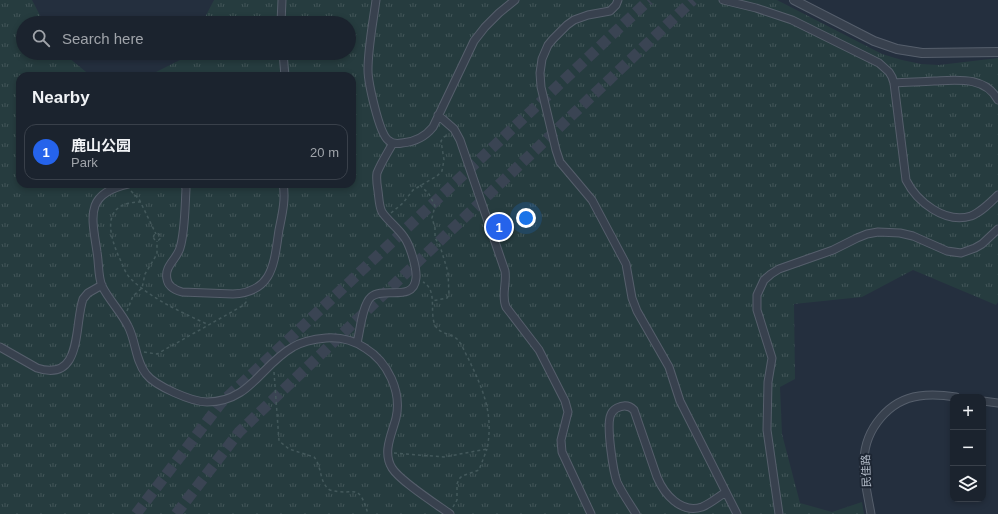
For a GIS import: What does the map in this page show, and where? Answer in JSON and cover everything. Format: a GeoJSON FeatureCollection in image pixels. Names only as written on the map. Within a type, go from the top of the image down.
{"type":"FeatureCollection","features":[{"type":"Feature","properties":{"kind":"street"},"geometry":{"type":"LineString","coordinates":[[281,16],[282,0]]}},
{"type":"Feature","properties":{"kind":"street"},"geometry":{"type":"LineString","coordinates":[[376,0],[368,63],[368,76],[382,132],[388,141],[393,143],[405,143],[424,137],[433,126],[474,41],[482,30],[515,0]]}},
{"type":"Feature","properties":{"kind":"street"},"geometry":{"type":"LineString","coordinates":[[618,0],[616,5],[610,11],[588,15],[574,20],[553,39],[548,45],[542,59],[540,73],[541,87],[560,162],[592,200],[626,264],[634,304],[669,367],[680,401],[737,514]]}},
{"type":"Feature","properties":{"kind":"street"},"geometry":{"type":"LineString","coordinates":[[723,0],[756,8],[792,20],[858,52],[884,67],[892,77],[894,83],[906,180],[911,190],[920,200],[944,215],[956,218],[972,216],[986,207],[998,195]]}},
{"type":"Feature","properties":{"kind":"street"},"geometry":{"type":"LineString","coordinates":[[794,0],[874,41],[897,49],[922,53],[998,52]]}},
{"type":"Feature","properties":{"kind":"street"},"geometry":{"type":"LineString","coordinates":[[284,60],[285,72]]}},
{"type":"Feature","properties":{"kind":"street"},"geometry":{"type":"LineString","coordinates":[[894,83],[958,80],[974,82],[988,88],[993,92],[998,100]]}},
{"type":"Feature","properties":{"kind":"street"},"geometry":{"type":"LineString","coordinates":[[438,115],[450,124],[460,140],[505,271],[503,298],[506,307],[544,357],[565,401],[568,412],[561,440],[562,452],[591,514]]}},
{"type":"Feature","properties":{"kind":"street"},"geometry":{"type":"LineString","coordinates":[[357,343],[365,306],[370,297],[379,293],[406,292],[411,289],[416,280],[416,270],[408,242],[386,217],[380,207],[376,179],[379,168],[393,143]]}},
{"type":"Feature","properties":{"kind":"street"},"geometry":{"type":"LineString","coordinates":[[113,188],[104,193],[97,203],[93,214],[102,285],[130,331],[143,370],[155,383],[202,401],[221,400],[235,396],[245,390],[292,347],[315,339],[334,338],[357,343],[367,349],[379,360],[389,374],[395,388],[397,410],[388,452],[390,463],[396,474],[450,513]]}},
{"type":"Feature","properties":{"kind":"street"},"geometry":{"type":"LineString","coordinates":[[186,188],[181,244],[177,254],[167,270],[166,278],[168,283],[176,290],[182,292],[233,294],[245,292],[260,286],[265,281],[272,269],[284,204],[283,188]]}},
{"type":"Feature","properties":{"kind":"street"},"geometry":{"type":"LineString","coordinates":[[779,514],[767,430],[768,382],[772,358],[757,310],[757,295],[764,280],[779,269],[833,250],[866,234],[878,232],[900,233],[913,236],[947,251],[961,253],[982,244],[998,229]]}},
{"type":"Feature","properties":{"kind":"street"},"geometry":{"type":"LineString","coordinates":[[0,347],[43,370],[56,370],[67,364],[74,353],[83,299],[88,293],[102,285]]}},
{"type":"Feature","properties":{"kind":"street","name":"民佳路"},"geometry":{"type":"LineString","coordinates":[[871,514],[864,459],[867,440],[875,424],[887,411],[902,400],[918,396],[931,395],[950,397]]}},
{"type":"Feature","properties":{"kind":"street"},"geometry":{"type":"LineString","coordinates":[[986,401],[998,403]]}},
{"type":"Feature","properties":{"kind":"street"},"geometry":{"type":"LineString","coordinates":[[636,514],[619,486],[614,469],[609,421],[610,416],[615,410],[623,406],[631,407],[634,410],[657,477],[662,487],[677,504],[689,508],[699,508],[707,505],[726,492]]}},
{"type":"Feature","properties":{"kind":"path"},"geometry":{"type":"LineString","coordinates":[[386,217],[404,204],[414,190],[420,185],[437,176],[442,171],[444,160],[441,141],[444,137],[455,130]]}},
{"type":"Feature","properties":{"kind":"path"},"geometry":{"type":"LineString","coordinates":[[420,185],[429,194],[435,206],[432,218],[435,228],[435,238],[440,246],[449,276],[449,295],[447,298],[432,301]]}},
{"type":"Feature","properties":{"kind":"path"},"geometry":{"type":"LineString","coordinates":[[122,317],[129,308],[132,296],[142,288],[145,274],[158,252],[157,241],[154,238],[156,234],[141,202],[128,188]]}},
{"type":"Feature","properties":{"kind":"path"},"geometry":{"type":"LineString","coordinates":[[141,202],[128,203],[117,208],[112,217],[111,228],[114,244],[127,275],[142,288],[184,314],[209,325]]}},
{"type":"Feature","properties":{"kind":"path"},"geometry":{"type":"LineString","coordinates":[[156,234],[158,233],[161,236],[157,241]]}},
{"type":"Feature","properties":{"kind":"path"},"geometry":{"type":"LineString","coordinates":[[416,280],[428,285],[432,301],[433,319],[436,327],[441,332],[458,340],[482,388],[489,421],[487,449],[479,470],[462,476],[459,479],[457,484],[457,500],[450,513]]}},
{"type":"Feature","properties":{"kind":"path"},"geometry":{"type":"LineString","coordinates":[[136,350],[157,354],[246,304],[245,292]]}},
{"type":"Feature","properties":{"kind":"path"},"geometry":{"type":"LineString","coordinates":[[273,364],[279,441],[289,448],[314,457],[318,463],[324,484],[330,490],[353,491],[359,493],[368,514]]}},
{"type":"Feature","properties":{"kind":"path"},"geometry":{"type":"LineString","coordinates":[[388,452],[444,457],[487,449]]}},
{"type":"Feature","properties":{"kind":"green space"},"geometry":{"type":"Polygon","coordinates":[[[0,0],[32,0],[40,16],[16,16],[16,60],[72,60],[86,72],[16,72],[16,188],[356,188],[356,72],[156,72],[180,60],[356,60],[356,16],[206,16],[214,0],[777,0],[882,54],[902,60],[921,64],[939,65],[998,58],[998,302],[996,305],[913,270],[862,297],[794,304],[795,379],[780,387],[782,434],[800,503],[832,512],[862,502],[864,514],[0,514],[0,0]]]}},
{"type":"Feature","properties":{"kind":"tunnel"},"geometry":{"type":"LineString","coordinates":[[136,514],[221,403],[649,0]]}},
{"type":"Feature","properties":{"kind":"tunnel"},"geometry":{"type":"LineString","coordinates":[[176,514],[239,432],[693,0]]}},
{"type":"Feature","properties":{"kind":"place","name":"鹿山公园"},"geometry":{"type":"Point","coordinates":[499,227]}}]}
